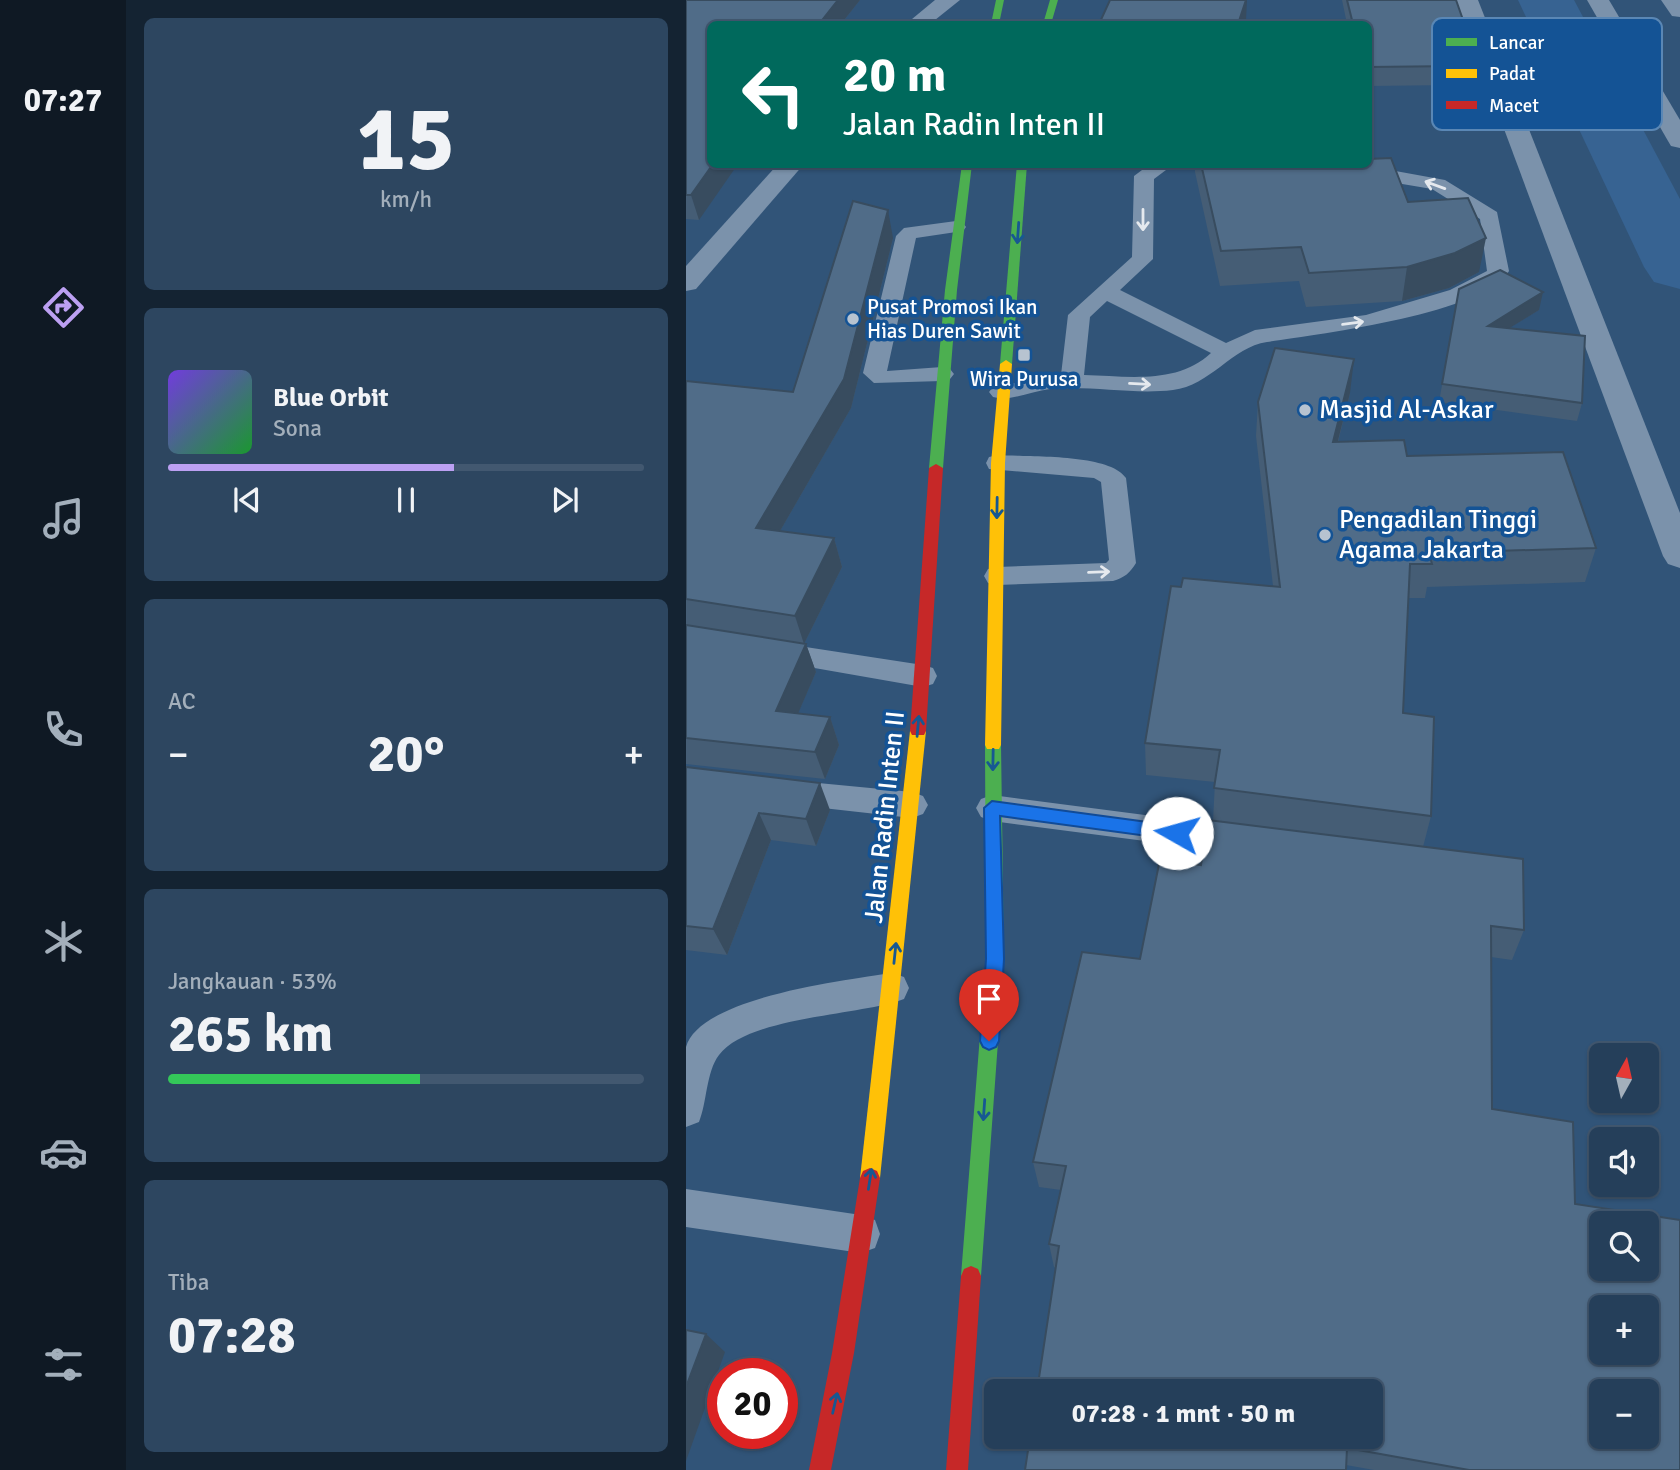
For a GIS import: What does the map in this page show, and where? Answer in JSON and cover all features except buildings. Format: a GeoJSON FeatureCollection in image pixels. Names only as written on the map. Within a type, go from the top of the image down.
{"type":"FeatureCollection","features":[{"type":"Feature","properties":{"kind":"main road"},"geometry":{"type":"LineString","coordinates":[[996,21],[1000,0]]}},
{"type":"Feature","properties":{"kind":"main road"},"geometry":{"type":"LineString","coordinates":[[1048,21],[1054,0]]}},
{"type":"Feature","properties":{"kind":"main road","name":"Jalan Radin Inten II"},"geometry":{"type":"LineString","coordinates":[[820,1470],[839,1385],[874,1152],[912,805],[942,374],[956,227],[966,168]]}},
{"type":"Feature","properties":{"kind":"main road"},"geometry":{"type":"LineString","coordinates":[[957,1470],[995,959],[992,808],[998,463],[1001,392],[1016,257],[1022,168]]}},
{"type":"Feature","properties":{"kind":"street"},"geometry":{"type":"LineString","coordinates":[[921,21],[949,0]]}},
{"type":"Feature","properties":{"kind":"street"},"geometry":{"type":"LineString","coordinates":[[1467,0],[1474,18]]}},
{"type":"Feature","properties":{"kind":"street"},"geometry":{"type":"LineString","coordinates":[[1598,0],[1608,18]]}},
{"type":"Feature","properties":{"kind":"street"},"geometry":{"type":"LineString","coordinates":[[1672,0],[1680,12]]}},
{"type":"Feature","properties":{"kind":"street"},"geometry":{"type":"LineString","coordinates":[[1662,110],[1680,141]]}},
{"type":"Feature","properties":{"kind":"street"},"geometry":{"type":"LineString","coordinates":[[1517,130],[1680,556]]}},
{"type":"Feature","properties":{"kind":"street"},"geometry":{"type":"LineString","coordinates":[[686,284],[788,168]]}},
{"type":"Feature","properties":{"kind":"lane"},"geometry":{"type":"LineString","coordinates":[[1072,383],[1079,314],[1142,259],[1144,176],[1158,168]]}},
{"type":"Feature","properties":{"kind":"lane"},"geometry":{"type":"LineString","coordinates":[[1001,392],[1050,383],[1173,383],[1211,366],[1226,352],[1255,337],[1385,316],[1458,295],[1495,277],[1498,271],[1492,220],[1485,212],[1435,182],[1345,168]]}},
{"type":"Feature","properties":{"kind":"lane"},"geometry":{"type":"LineString","coordinates":[[942,374],[882,377],[875,373],[906,236],[911,232],[956,227]]}},
{"type":"Feature","properties":{"kind":"lane"},"geometry":{"type":"LineString","coordinates":[[1106,292],[1226,352]]}},
{"type":"Feature","properties":{"kind":"lane"},"geometry":{"type":"LineString","coordinates":[[996,576],[1113,572],[1123,563],[1113,478],[1100,470],[998,463]]}},
{"type":"Feature","properties":{"kind":"lane"},"geometry":{"type":"LineString","coordinates":[[751,649],[923,676]]}},
{"type":"Feature","properties":{"kind":"lane"},"geometry":{"type":"LineString","coordinates":[[764,789],[912,805]]}},
{"type":"Feature","properties":{"kind":"lane"},"geometry":{"type":"LineString","coordinates":[[992,808],[1274,845]]}},
{"type":"Feature","properties":{"kind":"lane"},"geometry":{"type":"LineString","coordinates":[[686,1110],[705,1044],[729,1027],[785,1009],[892,988]]}},
{"type":"Feature","properties":{"kind":"lane"},"geometry":{"type":"LineString","coordinates":[[686,1208],[861,1234]]}},
{"type":"Feature","properties":{"kind":"waterway"},"geometry":{"type":"LineString","coordinates":[[1546,0],[1555,18]]}},
{"type":"Feature","properties":{"kind":"waterway"},"geometry":{"type":"LineString","coordinates":[[1611,130],[1680,267]]}},
{"type":"Feature","properties":{"kind":"traffic: fast"},"geometry":{"type":"LineString","coordinates":[[996,21],[1000,0]]}},
{"type":"Feature","properties":{"kind":"traffic: fast"},"geometry":{"type":"LineString","coordinates":[[1048,21],[1054,0]]}},
{"type":"Feature","properties":{"kind":"traffic: fast"},"geometry":{"type":"LineString","coordinates":[[936,468],[951,290],[966,168]]}},
{"type":"Feature","properties":{"kind":"traffic: fast"},"geometry":{"type":"LineString","coordinates":[[1006,364],[1022,168]]}},
{"type":"Feature","properties":{"kind":"traffic: fast"},"geometry":{"type":"LineString","coordinates":[[971,1276],[995,959],[993,745]]}},
{"type":"Feature","properties":{"kind":"traffic: slow"},"geometry":{"type":"LineString","coordinates":[[993,745],[998,463],[1006,364]]}},
{"type":"Feature","properties":{"kind":"traffic: slow"},"geometry":{"type":"LineString","coordinates":[[870,1178],[918,731]]}},
{"type":"Feature","properties":{"kind":"traffic: jam"},"geometry":{"type":"LineString","coordinates":[[918,731],[936,468]]}},
{"type":"Feature","properties":{"kind":"traffic: jam"},"geometry":{"type":"LineString","coordinates":[[820,1470],[843,1353],[870,1178]]}},
{"type":"Feature","properties":{"kind":"traffic: jam"},"geometry":{"type":"LineString","coordinates":[[957,1470],[971,1276]]}},
{"type":"Feature","properties":{"kind":"place","name":"Pusat Promosi Ikan Hias Duren Sawit"},"geometry":{"type":"Point","coordinates":[853,319]}},
{"type":"Feature","properties":{"kind":"place","name":"Wira Purusa"},"geometry":{"type":"Point","coordinates":[1024,355]}},
{"type":"Feature","properties":{"kind":"place","name":"Masjid Al-Askar"},"geometry":{"type":"Point","coordinates":[1305,410]}},
{"type":"Feature","properties":{"kind":"place","name":"Pengadilan Tinggi Agama Jakarta"},"geometry":{"type":"Point","coordinates":[1325,535]}},
{"type":"Feature","properties":{"kind":"route"},"geometry":{"type":"LineString","coordinates":[[989,1041],[995,959],[992,808],[1177,833]]}}]}
